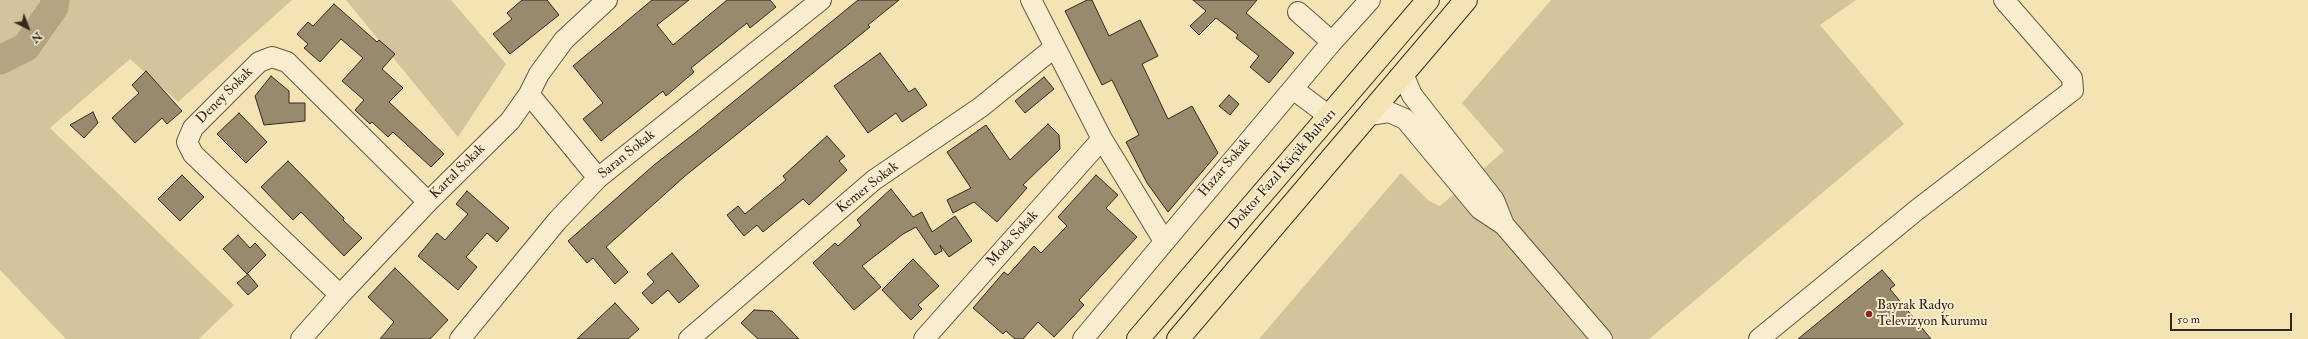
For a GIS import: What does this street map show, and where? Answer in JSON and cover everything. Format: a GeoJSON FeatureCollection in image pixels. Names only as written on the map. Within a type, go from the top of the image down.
{"type":"FeatureCollection","features":[{"type":"Feature","properties":{"kind":"highway","name":"Doktor Fazıl Küçük Bulvarı"},"geometry":{"type":"LineString","coordinates":[[1138,339],[1428,0]]}},
{"type":"Feature","properties":{"kind":"highway","name":"Doktor Fazıl Küçük Bulvarı"},"geometry":{"type":"LineString","coordinates":[[1178,339],[1466,0]]}},
{"type":"Feature","properties":{"kind":"street","name":"Saran Sokak"},"geometry":{"type":"LineString","coordinates":[[470,335],[557,221],[598,178],[821,0]]}},
{"type":"Feature","properties":{"kind":"street"},"geometry":{"type":"LineString","coordinates":[[1031,0],[1102,139],[1164,241]]}},
{"type":"Feature","properties":{"kind":"street","name":"Hazar Sokak"},"geometry":{"type":"LineString","coordinates":[[1083,339],[1332,42],[1370,0]]}},
{"type":"Feature","properties":{"kind":"street"},"geometry":{"type":"LineString","coordinates":[[1759,339],[1918,209],[2073,90],[2072,78],[2004,0]]}},
{"type":"Feature","properties":{"kind":"street","name":"Kartal Sokak"},"geometry":{"type":"LineString","coordinates":[[301,339],[340,294],[428,202],[510,121],[530,94],[539,74],[564,40],[596,3]]}},
{"type":"Feature","properties":{"kind":"street"},"geometry":{"type":"LineString","coordinates":[[1298,12],[1332,42]]}},
{"type":"Feature","properties":{"kind":"street","name":"Kemer Sokak"},"geometry":{"type":"LineString","coordinates":[[689,339],[874,180],[981,107],[1056,47]]}},
{"type":"Feature","properties":{"kind":"street","name":"Deney Sokak"},"geometry":{"type":"LineString","coordinates":[[340,294],[193,154],[187,142],[192,128],[259,62],[272,57],[288,62],[428,202]]}},
{"type":"Feature","properties":{"kind":"street"},"geometry":{"type":"LineString","coordinates":[[1403,74],[1412,95],[1494,200],[1504,225]]}},
{"type":"Feature","properties":{"kind":"street"},"geometry":{"type":"LineString","coordinates":[[1293,89],[1329,116]]}},
{"type":"Feature","properties":{"kind":"street"},"geometry":{"type":"LineString","coordinates":[[530,94],[598,178]]}},
{"type":"Feature","properties":{"kind":"street"},"geometry":{"type":"LineString","coordinates":[[1369,115],[1389,112],[1404,119],[1480,209],[1504,225],[1602,339]]}},
{"type":"Feature","properties":{"kind":"street","name":"Moda Sokak"},"geometry":{"type":"LineString","coordinates":[[924,339],[1102,139]]}},
{"type":"Feature","properties":{"kind":"shaded area"},"geometry":{"type":"Polygon","coordinates":[[[0,0],[292,0],[178,102],[130,59],[50,128],[234,305],[199,339],[66,339],[0,270],[0,0]]]}},
{"type":"Feature","properties":{"kind":"shaded area"},"geometry":{"type":"Polygon","coordinates":[[[346,0],[451,0],[506,64],[458,137],[346,0]]]}},
{"type":"Feature","properties":{"kind":"shaded area"},"geometry":{"type":"Polygon","coordinates":[[[1551,0],[1856,0],[1820,25],[1904,124],[1649,339],[1259,339],[1401,173],[1429,201],[1440,206],[1504,151],[1462,103],[1551,0]]]}},
{"type":"Feature","properties":{"kind":"building"},"geometry":{"type":"Polygon","coordinates":[[[522,0],[547,0],[559,15],[510,54],[493,34],[512,19],[507,13],[522,0]]]}},
{"type":"Feature","properties":{"kind":"building"},"geometry":{"type":"Polygon","coordinates":[[[652,0],[689,0],[657,25],[673,45],[727,0],[770,0],[776,7],[750,28],[747,23],[691,68],[694,72],[666,96],[663,91],[601,141],[583,119],[603,103],[573,66],[652,0]]]}},
{"type":"Feature","properties":{"kind":"building"},"geometry":{"type":"Polygon","coordinates":[[[858,0],[899,0],[868,25],[870,27],[685,176],[606,247],[628,272],[615,284],[593,258],[587,263],[568,241],[654,165],[858,0]]]}},
{"type":"Feature","properties":{"kind":"building"},"geometry":{"type":"Polygon","coordinates":[[[1087,0],[1092,0],[1109,36],[1140,20],[1158,56],[1142,64],[1168,119],[1192,106],[1218,153],[1168,212],[1147,183],[1126,142],[1139,135],[1112,80],[1102,85],[1065,11],[1087,0]]]}},
{"type":"Feature","properties":{"kind":"building"},"geometry":{"type":"Polygon","coordinates":[[[1193,0],[1257,0],[1246,13],[1294,53],[1269,83],[1250,67],[1259,56],[1236,38],[1238,35],[1216,18],[1199,35],[1190,26],[1206,11],[1193,0]]]}},
{"type":"Feature","properties":{"kind":"building"},"geometry":{"type":"Polygon","coordinates":[[[334,4],[377,42],[379,40],[395,54],[382,69],[403,88],[389,102],[444,154],[431,167],[393,132],[388,137],[372,122],[370,124],[355,110],[364,100],[342,81],[363,58],[341,39],[320,62],[304,48],[308,44],[297,34],[308,22],[313,26],[334,4]]]}},
{"type":"Feature","properties":{"kind":"building"},"geometry":{"type":"Polygon","coordinates":[[[880,53],[909,92],[915,88],[927,105],[902,122],[896,113],[868,133],[834,86],[880,53]]]}},
{"type":"Feature","properties":{"kind":"building"},"geometry":{"type":"Polygon","coordinates":[[[146,71],[182,111],[167,124],[162,118],[135,143],[112,118],[139,93],[132,85],[146,71]]]}},
{"type":"Feature","properties":{"kind":"building"},"geometry":{"type":"Polygon","coordinates":[[[271,76],[289,91],[289,103],[305,103],[305,121],[264,125],[255,96],[271,76]]]}},
{"type":"Feature","properties":{"kind":"building"},"geometry":{"type":"Polygon","coordinates":[[[1044,77],[1054,89],[1025,113],[1015,101],[1044,77]]]}},
{"type":"Feature","properties":{"kind":"building"},"geometry":{"type":"Polygon","coordinates":[[[1229,95],[1239,104],[1230,115],[1219,106],[1229,95]]]}},
{"type":"Feature","properties":{"kind":"building"},"geometry":{"type":"Polygon","coordinates":[[[93,112],[98,123],[84,138],[70,125],[93,112]]]}},
{"type":"Feature","properties":{"kind":"building"},"geometry":{"type":"Polygon","coordinates":[[[239,113],[267,142],[246,163],[217,134],[239,113]]]}},
{"type":"Feature","properties":{"kind":"building"},"geometry":{"type":"Polygon","coordinates":[[[1048,124],[1059,135],[1060,149],[1023,185],[1027,188],[997,222],[974,202],[953,213],[947,200],[971,188],[947,152],[986,125],[1010,160],[1048,124]]]}},
{"type":"Feature","properties":{"kind":"building"},"geometry":{"type":"Polygon","coordinates":[[[827,136],[845,156],[839,161],[847,170],[809,205],[803,199],[763,232],[757,225],[744,236],[727,215],[738,206],[745,214],[786,180],[783,176],[827,136]]]}},
{"type":"Feature","properties":{"kind":"building"},"geometry":{"type":"Polygon","coordinates":[[[288,161],[344,218],[343,220],[362,238],[344,256],[301,212],[293,220],[261,187],[288,161]]]}},
{"type":"Feature","properties":{"kind":"building"},"geometry":{"type":"Polygon","coordinates":[[[182,175],[204,197],[180,221],[158,199],[182,175]]]}},
{"type":"Feature","properties":{"kind":"building"},"geometry":{"type":"Polygon","coordinates":[[[1096,175],[1118,195],[1106,208],[1137,237],[1079,300],[1084,305],[1054,337],[1038,322],[1023,339],[1015,339],[1006,331],[1003,334],[973,308],[1004,272],[1008,275],[1034,246],[1041,253],[1067,226],[1058,217],[1096,175]]]}},
{"type":"Feature","properties":{"kind":"building"},"geometry":{"type":"Polygon","coordinates":[[[891,189],[913,217],[922,212],[932,232],[955,216],[972,241],[949,257],[940,245],[942,251],[935,255],[916,227],[903,234],[862,266],[881,287],[854,310],[813,263],[835,243],[838,246],[861,225],[857,220],[891,189]]]}},
{"type":"Feature","properties":{"kind":"building"},"geometry":{"type":"Polygon","coordinates":[[[467,191],[509,228],[497,242],[487,233],[466,257],[477,267],[458,290],[418,256],[437,233],[445,240],[468,214],[456,204],[467,191]]]}},
{"type":"Feature","properties":{"kind":"building"},"geometry":{"type":"Polygon","coordinates":[[[238,235],[250,248],[255,243],[266,255],[247,274],[223,249],[238,235]]]}},
{"type":"Feature","properties":{"kind":"building"},"geometry":{"type":"Polygon","coordinates":[[[672,253],[699,286],[679,303],[668,290],[652,304],[642,293],[654,282],[647,274],[672,253]]]}},
{"type":"Feature","properties":{"kind":"building"},"geometry":{"type":"Polygon","coordinates":[[[913,259],[939,286],[918,305],[922,309],[911,320],[882,290],[913,259]]]}},
{"type":"Feature","properties":{"kind":"building"},"geometry":{"type":"Polygon","coordinates":[[[395,268],[448,320],[430,339],[380,339],[394,322],[368,297],[395,268]]]}},
{"type":"Feature","properties":{"kind":"building","name":"Bayrak Radyo Televizyon Kurumu"},"geometry":{"type":"Polygon","coordinates":[[[1882,270],[1895,285],[1890,289],[1931,339],[1798,339],[1882,270]]]}},
{"type":"Feature","properties":{"kind":"building"},"geometry":{"type":"Polygon","coordinates":[[[248,274],[258,286],[248,295],[237,283],[248,274]]]}},
{"type":"Feature","properties":{"kind":"building"},"geometry":{"type":"Polygon","coordinates":[[[615,303],[639,329],[628,339],[577,339],[615,303]]]}},
{"type":"Feature","properties":{"kind":"building"},"geometry":{"type":"Polygon","coordinates":[[[754,310],[772,311],[799,339],[758,339],[741,323],[754,310]]]}},
{"type":"Feature","properties":{"kind":"waterway"},"geometry":{"type":"LineString","coordinates":[[0,60],[26,47],[54,7],[55,0]]}},
{"type":"Feature","properties":{"kind":"place","name":"Bayrak Radyo Televizyon Kurumu"},"geometry":{"type":"Point","coordinates":[1869,314]}}]}
